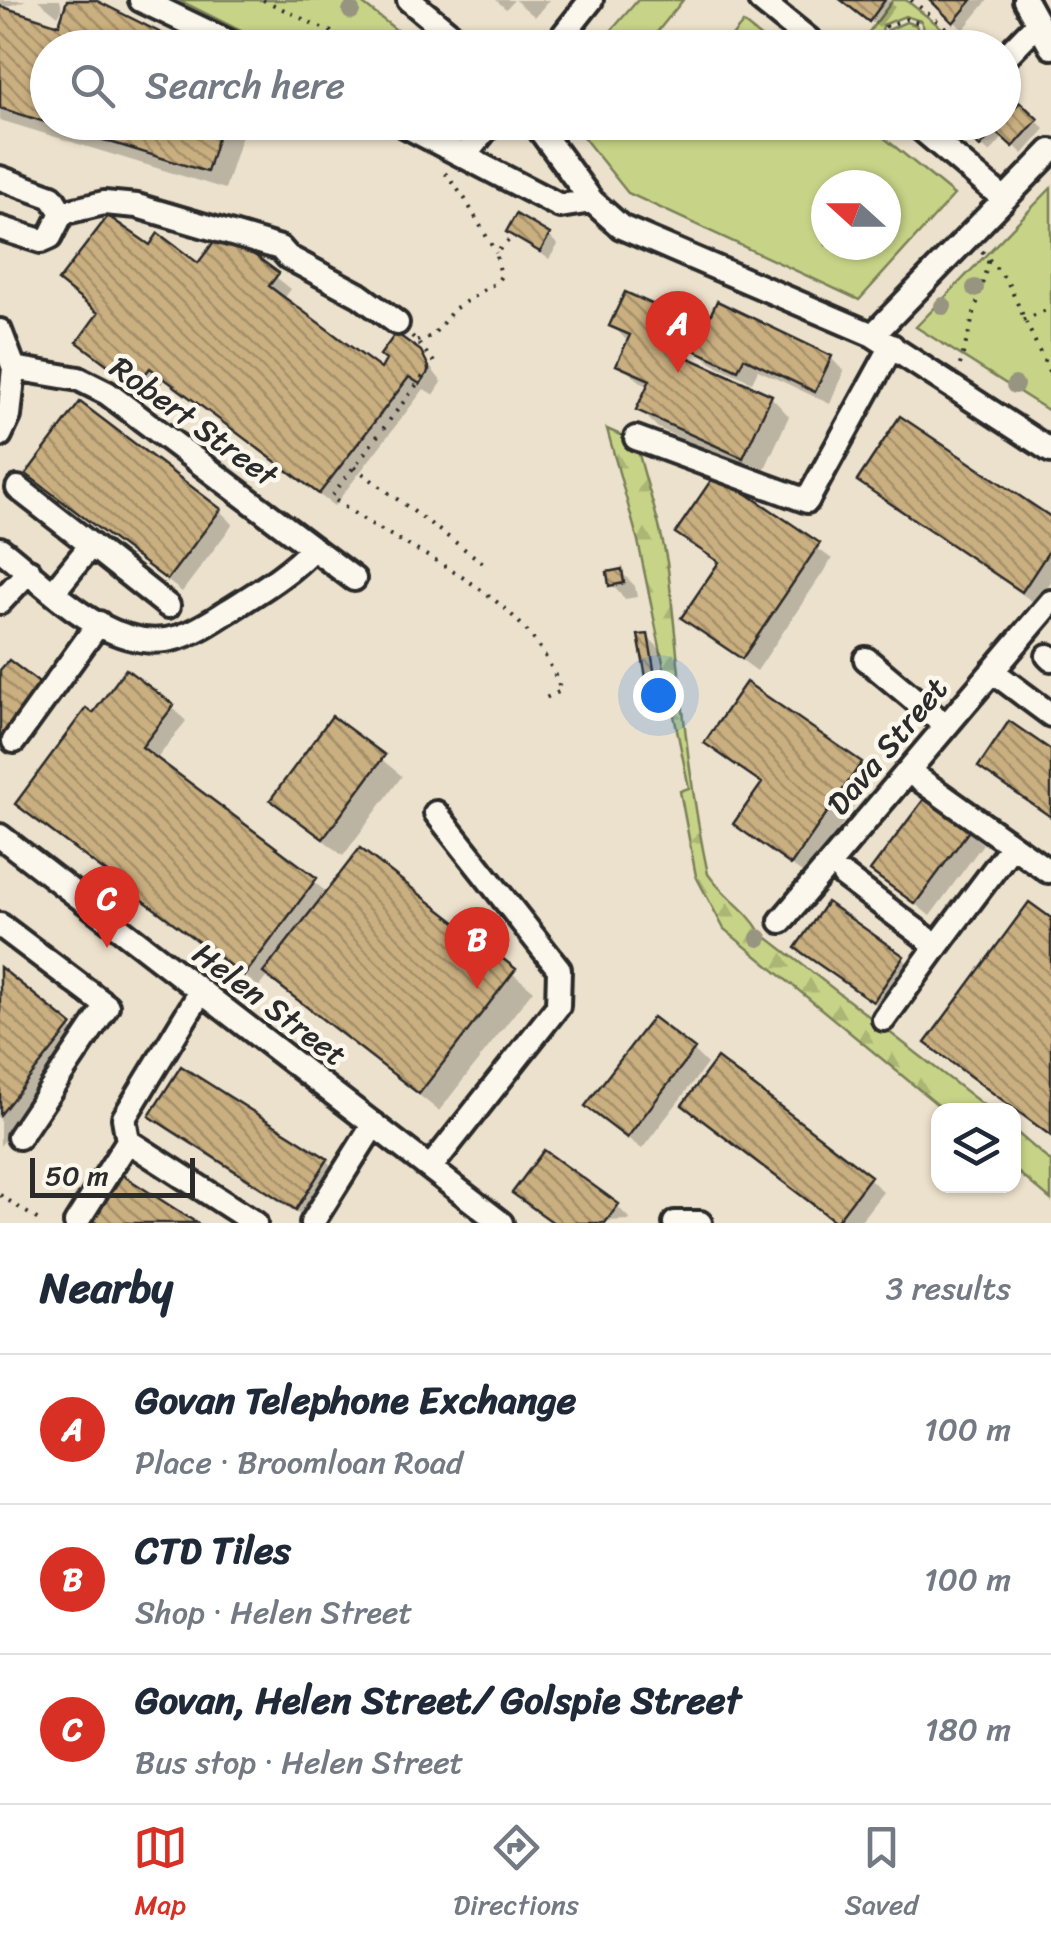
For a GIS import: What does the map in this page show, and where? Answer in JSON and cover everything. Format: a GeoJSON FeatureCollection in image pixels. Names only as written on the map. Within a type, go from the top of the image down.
{"type":"FeatureCollection","features":[{"type":"Feature","properties":{"kind":"street"},"geometry":{"type":"LineString","coordinates":[[141,0],[204,30]]}},
{"type":"Feature","properties":{"kind":"street"},"geometry":{"type":"LineString","coordinates":[[567,30],[591,0]]}},
{"type":"Feature","properties":{"kind":"street"},"geometry":{"type":"LineString","coordinates":[[760,0],[797,30]]}},
{"type":"Feature","properties":{"kind":"street"},"geometry":{"type":"LineString","coordinates":[[1025,0],[1051,47]]}},
{"type":"Feature","properties":{"kind":"street"},"geometry":{"type":"LineString","coordinates":[[417,6],[446,30]]}},
{"type":"Feature","properties":{"kind":"street"},"geometry":{"type":"LineString","coordinates":[[1021,40],[1037,24]]}},
{"type":"Feature","properties":{"kind":"street"},"geometry":{"type":"LineString","coordinates":[[435,140],[560,206],[592,202]]}},
{"type":"Feature","properties":{"kind":"street"},"geometry":{"type":"LineString","coordinates":[[465,155],[477,140]]}},
{"type":"Feature","properties":{"kind":"street"},"geometry":{"type":"LineString","coordinates":[[547,140],[592,202],[634,234],[883,341],[1051,452]]}},
{"type":"Feature","properties":{"kind":"street"},"geometry":{"type":"LineString","coordinates":[[935,140],[1004,200]]}},
{"type":"Feature","properties":{"kind":"street"},"geometry":{"type":"LineString","coordinates":[[636,438],[807,502],[883,341],[970,236],[1051,151]]}},
{"type":"Feature","properties":{"kind":"street"},"geometry":{"type":"LineString","coordinates":[[0,178],[52,197],[62,213]]}},
{"type":"Feature","properties":{"kind":"street"},"geometry":{"type":"LineString","coordinates":[[62,213],[104,203],[137,206],[280,248],[288,257],[359,295],[397,322]]}},
{"type":"Feature","properties":{"kind":"street"},"geometry":{"type":"LineString","coordinates":[[0,228],[41,241],[50,237],[62,213]]}},
{"type":"Feature","properties":{"kind":"street"},"geometry":{"type":"LineString","coordinates":[[0,331],[14,368],[9,416],[0,435]]}},
{"type":"Feature","properties":{"kind":"street","name":"Robert Street"},"geometry":{"type":"LineString","coordinates":[[14,368],[78,379],[107,394],[354,579]]}},
{"type":"Feature","properties":{"kind":"street"},"geometry":{"type":"LineString","coordinates":[[18,488],[168,606]]}},
{"type":"Feature","properties":{"kind":"street"},"geometry":{"type":"LineString","coordinates":[[54,590],[91,545]]}},
{"type":"Feature","properties":{"kind":"street"},"geometry":{"type":"LineString","coordinates":[[0,548],[100,624],[138,642],[179,638],[284,576],[313,548]]}},
{"type":"Feature","properties":{"kind":"street"},"geometry":{"type":"LineString","coordinates":[[0,602],[29,571]]}},
{"type":"Feature","properties":{"kind":"street","name":"Dava Street"},"geometry":{"type":"LineString","coordinates":[[781,921],[837,869],[908,772],[1051,602]]}},
{"type":"Feature","properties":{"kind":"street"},"geometry":{"type":"LineString","coordinates":[[14,741],[100,624]]}},
{"type":"Feature","properties":{"kind":"street"},"geometry":{"type":"LineString","coordinates":[[866,659],[946,726]]}},
{"type":"Feature","properties":{"kind":"street","name":"Dava Street"},"geometry":{"type":"LineString","coordinates":[[992,672],[1051,715]]}},
{"type":"Feature","properties":{"kind":"street"},"geometry":{"type":"LineString","coordinates":[[908,772],[1048,871]]}},
{"type":"Feature","properties":{"kind":"street"},"geometry":{"type":"LineString","coordinates":[[430,1168],[558,1006],[560,968],[436,813]]}},
{"type":"Feature","properties":{"kind":"street","name":"Helen Street"},"geometry":{"type":"LineString","coordinates":[[0,836],[501,1223]]}},
{"type":"Feature","properties":{"kind":"street"},"geometry":{"type":"LineString","coordinates":[[884,1019],[1012,846]]}},
{"type":"Feature","properties":{"kind":"street"},"geometry":{"type":"LineString","coordinates":[[837,869],[938,946]]}},
{"type":"Feature","properties":{"kind":"street"},"geometry":{"type":"LineString","coordinates":[[0,925],[107,1006],[19,1137]]}},
{"type":"Feature","properties":{"kind":"street"},"geometry":{"type":"LineString","coordinates":[[76,1223],[128,1141],[124,1118],[200,993]]}},
{"type":"Feature","properties":{"kind":"street"},"geometry":{"type":"LineString","coordinates":[[312,1223],[374,1124]]}},
{"type":"Feature","properties":{"kind":"street"},"geometry":{"type":"LineString","coordinates":[[128,1141],[256,1223]]}},
{"type":"Feature","properties":{"kind":"street"},"geometry":{"type":"LineString","coordinates":[[675,1223],[700,1223]]}},
{"type":"Feature","properties":{"kind":"path"},"geometry":{"type":"LineString","coordinates":[[263,0],[333,30]]}},
{"type":"Feature","properties":{"kind":"path"},"geometry":{"type":"LineString","coordinates":[[910,0],[949,30]]}},
{"type":"Feature","properties":{"kind":"path"},"geometry":{"type":"LineString","coordinates":[[408,30],[417,6]]}},
{"type":"Feature","properties":{"kind":"path"},"geometry":{"type":"LineString","coordinates":[[885,30],[906,19],[919,23],[922,30]]}},
{"type":"Feature","properties":{"kind":"path"},"geometry":{"type":"LineString","coordinates":[[417,341],[432,336],[454,309],[501,276],[496,253],[466,198],[440,168]]}},
{"type":"Feature","properties":{"kind":"path"},"geometry":{"type":"LineString","coordinates":[[496,253],[512,236]]}},
{"type":"Feature","properties":{"kind":"path"},"geometry":{"type":"LineString","coordinates":[[970,236],[1007,281],[1051,376]]}},
{"type":"Feature","properties":{"kind":"path"},"geometry":{"type":"LineString","coordinates":[[955,386],[989,259]]}},
{"type":"Feature","properties":{"kind":"path"},"geometry":{"type":"LineString","coordinates":[[1023,320],[1051,308]]}},
{"type":"Feature","properties":{"kind":"path"},"geometry":{"type":"LineString","coordinates":[[397,322],[434,362],[330,496],[382,534],[476,585],[513,613],[555,674],[560,691],[542,700]]}},
{"type":"Feature","properties":{"kind":"path"},"geometry":{"type":"LineString","coordinates":[[354,466],[486,565]]}},
{"type":"Feature","properties":{"kind":"path"},"geometry":{"type":"LineString","coordinates":[[0,1195],[43,1223]]}},
{"type":"Feature","properties":{"kind":"green space"},"geometry":{"type":"Polygon","coordinates":[[[179,0],[358,0],[396,30],[239,30],[179,0]]]}},
{"type":"Feature","properties":{"kind":"green space"},"geometry":{"type":"Polygon","coordinates":[[[638,0],[683,0],[659,30],[612,30],[638,0]]]}},
{"type":"Feature","properties":{"kind":"green space"},"geometry":{"type":"Polygon","coordinates":[[[893,0],[906,0],[944,30],[924,30],[921,21],[905,16],[883,25],[882,30],[870,30],[893,0]]]}},
{"type":"Feature","properties":{"kind":"green space"},"geometry":{"type":"Polygon","coordinates":[[[906,22],[916,25],[918,30],[888,30],[906,22]]]}},
{"type":"Feature","properties":{"kind":"green space"},"geometry":{"type":"Polygon","coordinates":[[[586,140],[887,140],[954,195],[901,254],[901,170],[811,170],[811,260],[895,260],[859,300],[628,193],[586,140]]]}},
{"type":"Feature","properties":{"kind":"green space"},"geometry":{"type":"Polygon","coordinates":[[[1051,188],[1051,412],[916,327],[1051,188]]]}},
{"type":"Feature","properties":{"kind":"green space"},"geometry":{"type":"Polygon","coordinates":[[[607,429],[636,442],[662,537],[689,760],[708,874],[760,932],[981,1103],[935,1103],[724,929],[696,876],[680,791],[689,788],[638,541],[607,429]]]}},
{"type":"Feature","properties":{"kind":"green space"},"geometry":{"type":"Polygon","coordinates":[[[1021,1136],[1051,1162],[1051,1200],[1021,1175],[1021,1136]]]}},
{"type":"Feature","properties":{"kind":"building"},"geometry":{"type":"Polygon","coordinates":[[[67,0],[95,0],[155,30],[30,30],[30,117],[0,108],[0,6],[59,25],[67,0]]]}},
{"type":"Feature","properties":{"kind":"building"},"geometry":{"type":"Polygon","coordinates":[[[841,0],[885,0],[869,22],[841,0]]]}},
{"type":"Feature","properties":{"kind":"building"},"geometry":{"type":"Polygon","coordinates":[[[930,0],[972,0],[953,23],[930,0]]]}},
{"type":"Feature","properties":{"kind":"building"},"geometry":{"type":"Polygon","coordinates":[[[1021,103],[1038,119],[1021,138],[1021,103]]]}},
{"type":"Feature","properties":{"kind":"building"},"geometry":{"type":"Polygon","coordinates":[[[104,140],[217,140],[207,172],[104,140]]]}},
{"type":"Feature","properties":{"kind":"building"},"geometry":{"type":"Polygon","coordinates":[[[516,214],[550,234],[540,252],[506,232],[516,214]]]}},
{"type":"Feature","properties":{"kind":"building"},"geometry":{"type":"Polygon","coordinates":[[[108,216],[150,245],[158,233],[198,263],[222,231],[279,273],[269,286],[381,369],[386,360],[380,355],[396,333],[421,351],[429,367],[427,374],[420,384],[409,377],[319,494],[150,368],[136,386],[77,342],[98,313],[58,281],[108,216]]]}},
{"type":"Feature","properties":{"kind":"building"},"geometry":{"type":"Polygon","coordinates":[[[625,292],[672,313],[658,344],[772,395],[743,458],[636,410],[650,380],[616,365],[630,335],[609,326],[625,292]]]}},
{"type":"Feature","properties":{"kind":"building"},"geometry":{"type":"Polygon","coordinates":[[[717,301],[832,356],[815,392],[744,358],[738,370],[694,350],[717,301]]]}},
{"type":"Feature","properties":{"kind":"building"},"geometry":{"type":"Polygon","coordinates":[[[80,402],[221,509],[167,580],[26,474],[80,402]]]}},
{"type":"Feature","properties":{"kind":"building"},"geometry":{"type":"Polygon","coordinates":[[[900,416],[1051,517],[1051,548],[1022,592],[857,481],[900,416]]]}},
{"type":"Feature","properties":{"kind":"building"},"geometry":{"type":"Polygon","coordinates":[[[716,473],[820,543],[742,659],[681,618],[719,562],[675,533],[716,473]]]}},
{"type":"Feature","properties":{"kind":"building"},"geometry":{"type":"Polygon","coordinates":[[[622,569],[624,583],[609,586],[607,572],[622,569]]]}},
{"type":"Feature","properties":{"kind":"building"},"geometry":{"type":"Polygon","coordinates":[[[648,634],[655,675],[646,677],[638,635],[648,634]]]}},
{"type":"Feature","properties":{"kind":"building"},"geometry":{"type":"Polygon","coordinates":[[[9,660],[42,685],[0,739],[0,670],[9,660]]]}},
{"type":"Feature","properties":{"kind":"building"},"geometry":{"type":"Polygon","coordinates":[[[126,669],[174,705],[142,747],[317,878],[244,976],[15,804],[86,708],[93,713],[126,669]]]}},
{"type":"Feature","properties":{"kind":"building"},"geometry":{"type":"Polygon","coordinates":[[[746,682],[862,762],[791,865],[733,824],[762,783],[704,743],[746,682]]]}},
{"type":"Feature","properties":{"kind":"building"},"geometry":{"type":"Polygon","coordinates":[[[332,716],[385,755],[323,839],[270,800],[332,716]]]}},
{"type":"Feature","properties":{"kind":"building"},"geometry":{"type":"Polygon","coordinates":[[[1009,721],[1051,750],[1051,817],[978,767],[1009,721]]]}},
{"type":"Feature","properties":{"kind":"building"},"geometry":{"type":"Polygon","coordinates":[[[927,795],[971,828],[915,904],[870,871],[927,795]]]}},
{"type":"Feature","properties":{"kind":"building"},"geometry":{"type":"Polygon","coordinates":[[[360,848],[516,969],[419,1094],[263,973],[360,848]]]}},
{"type":"Feature","properties":{"kind":"building"},"geometry":{"type":"Polygon","coordinates":[[[827,902],[904,956],[873,1002],[795,948],[827,902]]]}},
{"type":"Feature","properties":{"kind":"building"},"geometry":{"type":"Polygon","coordinates":[[[1029,902],[1051,918],[1051,1136],[1021,1114],[1021,1103],[1006,1103],[925,1043],[1029,902]]]}},
{"type":"Feature","properties":{"kind":"building"},"geometry":{"type":"Polygon","coordinates":[[[0,967],[72,1025],[0,1115],[0,967]]]}},
{"type":"Feature","properties":{"kind":"building"},"geometry":{"type":"Polygon","coordinates":[[[653,1017],[695,1049],[627,1138],[585,1106],[653,1017]]]}},
{"type":"Feature","properties":{"kind":"building"},"geometry":{"type":"Polygon","coordinates":[[[717,1058],[871,1176],[836,1222],[682,1105],[717,1058]]]}},
{"type":"Feature","properties":{"kind":"building"},"geometry":{"type":"Polygon","coordinates":[[[181,1066],[328,1159],[296,1210],[149,1116],[181,1066]]]}},
{"type":"Feature","properties":{"kind":"building"},"geometry":{"type":"Polygon","coordinates":[[[544,1150],[619,1204],[605,1223],[554,1223],[512,1193],[544,1150]]]}},
{"type":"Feature","properties":{"kind":"building"},"geometry":{"type":"Polygon","coordinates":[[[116,1171],[197,1223],[94,1223],[86,1218],[116,1171]]]}},
{"type":"Feature","properties":{"kind":"place","name":"Govan Telephone Exchange"},"geometry":{"type":"Point","coordinates":[678,373]}},
{"type":"Feature","properties":{"kind":"place","name":"Govan, Helen Street/ Golspie Street"},"geometry":{"type":"Point","coordinates":[107,948]}},
{"type":"Feature","properties":{"kind":"place","name":"CTD Tiles"},"geometry":{"type":"Point","coordinates":[477,989]}}]}
